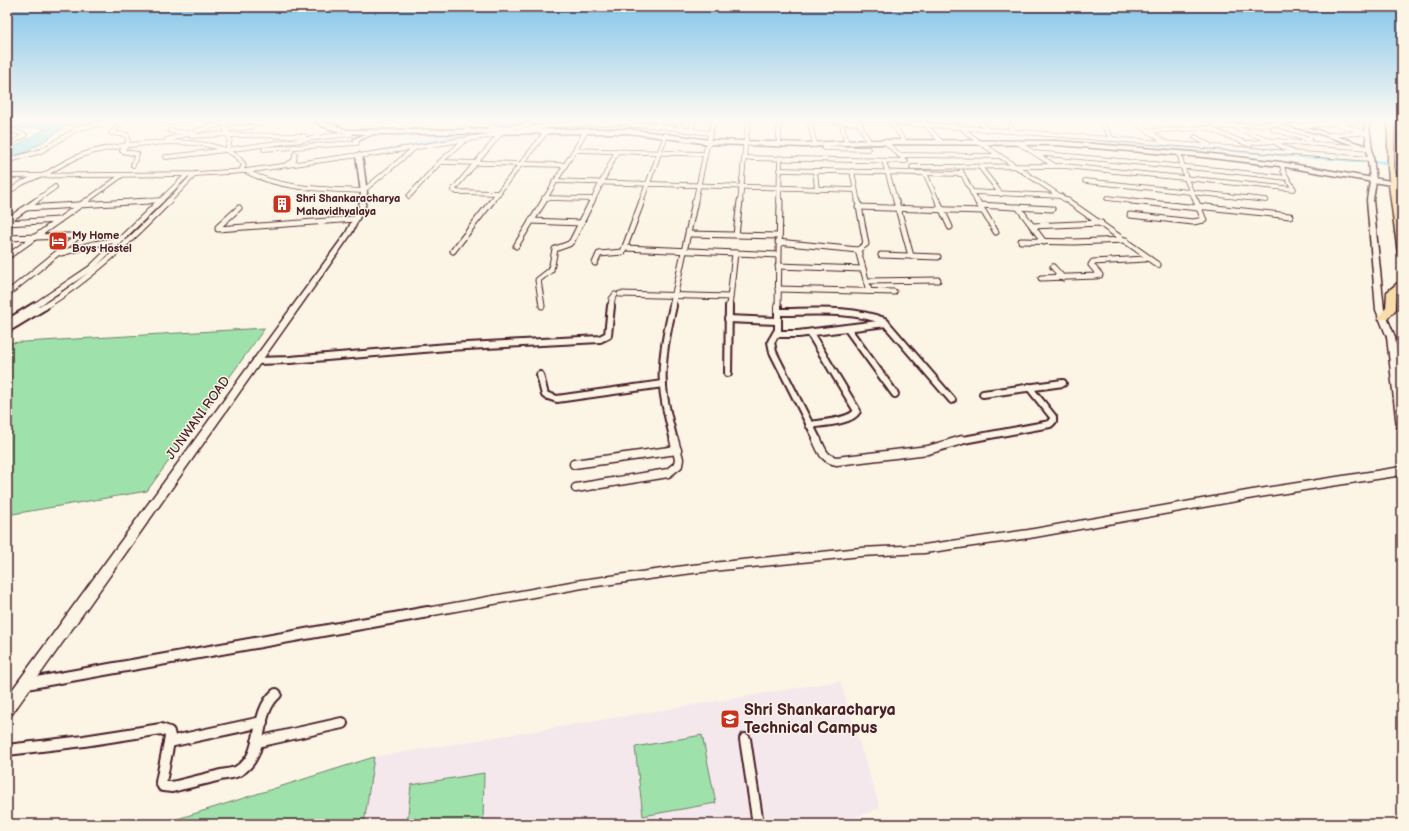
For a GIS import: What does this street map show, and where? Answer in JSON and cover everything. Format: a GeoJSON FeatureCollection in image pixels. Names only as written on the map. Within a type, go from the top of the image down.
{"type":"FeatureCollection","features":[{"type":"Feature","properties":{"kind":"highway"},"geometry":{"type":"LineString","coordinates":[[1391,158],[1396,184],[1402,254]]}},
{"type":"Feature","properties":{"kind":"highway"},"geometry":{"type":"LineString","coordinates":[[1383,318],[1391,309],[1392,292],[1402,284]]}},
{"type":"Feature","properties":{"kind":"main road","name":"JUNWANI ROAD"},"geometry":{"type":"LineString","coordinates":[[7,709],[349,233],[362,206],[364,191],[360,158]]}},
{"type":"Feature","properties":{"kind":"main road"},"geometry":{"type":"LineString","coordinates":[[1224,158],[1282,164],[1396,184]]}},
{"type":"Feature","properties":{"kind":"street"},"geometry":{"type":"LineString","coordinates":[[7,161],[18,158]]}},
{"type":"Feature","properties":{"kind":"street"},"geometry":{"type":"LineString","coordinates":[[7,193],[22,183],[45,174],[75,158]]}},
{"type":"Feature","properties":{"kind":"street"},"geometry":{"type":"LineString","coordinates":[[133,165],[136,158]]}},
{"type":"Feature","properties":{"kind":"street"},"geometry":{"type":"LineString","coordinates":[[238,158],[242,161],[243,170]]}},
{"type":"Feature","properties":{"kind":"street"},"geometry":{"type":"LineString","coordinates":[[287,165],[294,161],[295,158]]}},
{"type":"Feature","properties":{"kind":"street"},"geometry":{"type":"LineString","coordinates":[[7,175],[187,175],[287,165],[334,158]]}},
{"type":"Feature","properties":{"kind":"street"},"geometry":{"type":"LineString","coordinates":[[7,175],[243,170],[256,178],[273,182],[364,191],[403,158]]}},
{"type":"Feature","properties":{"kind":"street"},"geometry":{"type":"LineString","coordinates":[[409,196],[445,158]]}},
{"type":"Feature","properties":{"kind":"street"},"geometry":{"type":"LineString","coordinates":[[479,158],[454,188],[454,191],[499,193]]}},
{"type":"Feature","properties":{"kind":"street"},"geometry":{"type":"LineString","coordinates":[[453,251],[526,158]]}},
{"type":"Feature","properties":{"kind":"street"},"geometry":{"type":"LineString","coordinates":[[516,246],[554,181],[570,158]]}},
{"type":"Feature","properties":{"kind":"street"},"geometry":{"type":"LineString","coordinates":[[542,306],[538,280],[551,270],[555,249],[569,244],[572,241],[614,158]]}},
{"type":"Feature","properties":{"kind":"street"},"geometry":{"type":"LineString","coordinates":[[595,263],[599,254],[622,252],[625,248],[658,158]]}},
{"type":"Feature","properties":{"kind":"street"},"geometry":{"type":"LineString","coordinates":[[576,488],[668,473],[678,465],[679,459],[667,411],[663,384],[663,361],[666,337],[704,158]]}},
{"type":"Feature","properties":{"kind":"street"},"geometry":{"type":"LineString","coordinates":[[736,235],[745,158],[906,161]]}},
{"type":"Feature","properties":{"kind":"street"},"geometry":{"type":"LineString","coordinates":[[780,158],[778,330],[770,343],[772,352],[825,456],[830,460],[837,462],[928,450],[966,439],[1050,424],[1054,417],[1029,387]]}},
{"type":"Feature","properties":{"kind":"street"},"geometry":{"type":"LineString","coordinates":[[902,158],[918,173]]}},
{"type":"Feature","properties":{"kind":"street"},"geometry":{"type":"LineString","coordinates":[[1004,158],[1126,240],[1158,265]]}},
{"type":"Feature","properties":{"kind":"street"},"geometry":{"type":"LineString","coordinates":[[1043,158],[1056,166]]}},
{"type":"Feature","properties":{"kind":"street"},"geometry":{"type":"LineString","coordinates":[[1089,158],[1182,166],[1287,178]]}},
{"type":"Feature","properties":{"kind":"street"},"geometry":{"type":"LineString","coordinates":[[1130,216],[1198,222],[1204,220],[1186,179],[1180,158]]}},
{"type":"Feature","properties":{"kind":"street"},"geometry":{"type":"LineString","coordinates":[[1352,158],[1370,159],[1373,181],[1370,200],[1372,234],[1380,310],[1391,337],[1402,427]]}},
{"type":"Feature","properties":{"kind":"street"},"geometry":{"type":"LineString","coordinates":[[884,161],[911,256]]}},
{"type":"Feature","properties":{"kind":"street"},"geometry":{"type":"LineString","coordinates":[[440,162],[565,165]]}},
{"type":"Feature","properties":{"kind":"street"},"geometry":{"type":"LineString","coordinates":[[912,167],[1056,166],[1294,189],[1283,171],[1282,164]]}},
{"type":"Feature","properties":{"kind":"street"},"geometry":{"type":"LineString","coordinates":[[959,167],[982,211],[996,232]]}},
{"type":"Feature","properties":{"kind":"street"},"geometry":{"type":"LineString","coordinates":[[980,167],[1001,194]]}},
{"type":"Feature","properties":{"kind":"street"},"geometry":{"type":"LineString","coordinates":[[779,170],[962,174]]}},
{"type":"Feature","properties":{"kind":"street"},"geometry":{"type":"LineString","coordinates":[[815,170],[817,189]]}},
{"type":"Feature","properties":{"kind":"street"},"geometry":{"type":"LineString","coordinates":[[689,234],[736,235],[858,250],[866,244],[852,171]]}},
{"type":"Feature","properties":{"kind":"street"},"geometry":{"type":"LineString","coordinates":[[7,329],[63,295],[100,268],[195,174]]}},
{"type":"Feature","properties":{"kind":"street"},"geometry":{"type":"LineString","coordinates":[[925,174],[950,227]]}},
{"type":"Feature","properties":{"kind":"street"},"geometry":{"type":"LineString","coordinates":[[7,323],[78,279],[103,258],[187,175]]}},
{"type":"Feature","properties":{"kind":"street"},"geometry":{"type":"LineString","coordinates":[[7,257],[122,176]]}},
{"type":"Feature","properties":{"kind":"street"},"geometry":{"type":"LineString","coordinates":[[554,181],[855,190]]}},
{"type":"Feature","properties":{"kind":"street"},"geometry":{"type":"LineString","coordinates":[[1085,181],[1266,200]]}},
{"type":"Feature","properties":{"kind":"street"},"geometry":{"type":"LineString","coordinates":[[7,222],[55,187]]}},
{"type":"Feature","properties":{"kind":"street"},"geometry":{"type":"LineString","coordinates":[[972,192],[1062,196]]}},
{"type":"Feature","properties":{"kind":"street"},"geometry":{"type":"LineString","coordinates":[[544,198],[593,199]]}},
{"type":"Feature","properties":{"kind":"street"},"geometry":{"type":"LineString","coordinates":[[1107,198],[1290,216]]}},
{"type":"Feature","properties":{"kind":"street"},"geometry":{"type":"LineString","coordinates":[[25,208],[162,200]]}},
{"type":"Feature","properties":{"kind":"street"},"geometry":{"type":"LineString","coordinates":[[979,205],[1052,209]]}},
{"type":"Feature","properties":{"kind":"street"},"geometry":{"type":"LineString","coordinates":[[1018,207],[1044,242]]}},
{"type":"Feature","properties":{"kind":"street"},"geometry":{"type":"LineString","coordinates":[[239,208],[218,227],[218,229],[355,220]]}},
{"type":"Feature","properties":{"kind":"street"},"geometry":{"type":"LineString","coordinates":[[858,208],[982,211]]}},
{"type":"Feature","properties":{"kind":"street"},"geometry":{"type":"LineString","coordinates":[[7,222],[59,220]]}},
{"type":"Feature","properties":{"kind":"street"},"geometry":{"type":"LineString","coordinates":[[531,221],[581,223]]}},
{"type":"Feature","properties":{"kind":"street"},"geometry":{"type":"LineString","coordinates":[[1032,226],[1101,223]]}},
{"type":"Feature","properties":{"kind":"street"},"geometry":{"type":"LineString","coordinates":[[7,238],[74,236],[76,238],[7,294]]}},
{"type":"Feature","properties":{"kind":"street"},"geometry":{"type":"LineString","coordinates":[[57,254],[94,244],[122,239]]}},
{"type":"Feature","properties":{"kind":"street"},"geometry":{"type":"LineString","coordinates":[[1021,241],[1044,242],[1126,240]]}},
{"type":"Feature","properties":{"kind":"street"},"geometry":{"type":"LineString","coordinates":[[625,248],[685,252],[778,255]]}},
{"type":"Feature","properties":{"kind":"street"},"geometry":{"type":"LineString","coordinates":[[858,250],[869,291]]}},
{"type":"Feature","properties":{"kind":"street"},"geometry":{"type":"LineString","coordinates":[[728,373],[728,319],[735,253]]}},
{"type":"Feature","properties":{"kind":"street"},"geometry":{"type":"LineString","coordinates":[[881,255],[938,257]]}},
{"type":"Feature","properties":{"kind":"street"},"geometry":{"type":"LineString","coordinates":[[1041,278],[1090,277],[1100,275],[1091,265],[1093,262],[1148,258]]}},
{"type":"Feature","properties":{"kind":"street"},"geometry":{"type":"LineString","coordinates":[[778,266],[863,269]]}},
{"type":"Feature","properties":{"kind":"street"},"geometry":{"type":"LineString","coordinates":[[1053,267],[1063,278]]}},
{"type":"Feature","properties":{"kind":"street"},"geometry":{"type":"LineString","coordinates":[[867,282],[938,280]]}},
{"type":"Feature","properties":{"kind":"street"},"geometry":{"type":"LineString","coordinates":[[778,289],[894,292]]}},
{"type":"Feature","properties":{"kind":"street"},"geometry":{"type":"LineString","coordinates":[[256,361],[600,339],[606,337],[608,334],[612,299],[618,295],[730,297]]}},
{"type":"Feature","properties":{"kind":"street"},"geometry":{"type":"LineString","coordinates":[[778,312],[876,316],[886,323],[952,400]]}},
{"type":"Feature","properties":{"kind":"street"},"geometry":{"type":"LineString","coordinates":[[728,319],[778,321]]}},
{"type":"Feature","properties":{"kind":"street"},"geometry":{"type":"LineString","coordinates":[[776,334],[810,333],[886,323]]}},
{"type":"Feature","properties":{"kind":"street"},"geometry":{"type":"LineString","coordinates":[[847,328],[895,394]]}},
{"type":"Feature","properties":{"kind":"street"},"geometry":{"type":"LineString","coordinates":[[809,425],[847,419],[855,415],[857,410],[810,333]]}},
{"type":"Feature","properties":{"kind":"street"},"geometry":{"type":"LineString","coordinates":[[540,376],[544,395],[549,398],[663,384]]}},
{"type":"Feature","properties":{"kind":"street"},"geometry":{"type":"LineString","coordinates":[[983,394],[1063,383]]}},
{"type":"Feature","properties":{"kind":"street"},"geometry":{"type":"LineString","coordinates":[[574,464],[677,450]]}},
{"type":"Feature","properties":{"kind":"street"},"geometry":{"type":"LineString","coordinates":[[24,684],[582,584],[692,569],[861,552],[924,548],[1029,534],[1253,494],[1402,471]]}},
{"type":"Feature","properties":{"kind":"street"},"geometry":{"type":"LineString","coordinates":[[7,750],[91,741],[161,729],[169,732],[169,742],[161,782],[163,786],[172,787],[237,771],[246,766],[253,758],[267,701],[276,694]]}},
{"type":"Feature","properties":{"kind":"street"},"geometry":{"type":"LineString","coordinates":[[169,742],[262,722]]}},
{"type":"Feature","properties":{"kind":"street"},"geometry":{"type":"LineString","coordinates":[[258,742],[342,722]]}},
{"type":"Feature","properties":{"kind":"street"},"geometry":{"type":"LineString","coordinates":[[745,739],[758,824]]}},
{"type":"Feature","properties":{"kind":"shaded area","name":"Shri Shankaracharya Technical Campus"},"geometry":{"type":"Polygon","coordinates":[[[840,681],[880,808],[839,824],[170,824],[171,821],[374,757],[840,681]]]}},
{"type":"Feature","properties":{"kind":"green space"},"geometry":{"type":"Polygon","coordinates":[[[265,328],[147,491],[7,515],[7,343],[265,328]]]}},
{"type":"Feature","properties":{"kind":"green space"},"geometry":{"type":"Polygon","coordinates":[[[702,735],[716,803],[643,816],[635,747],[702,735]]]}},
{"type":"Feature","properties":{"kind":"green space"},"geometry":{"type":"Polygon","coordinates":[[[374,757],[364,824],[7,824],[171,821],[374,757]]]}},
{"type":"Feature","properties":{"kind":"green space"},"geometry":{"type":"Polygon","coordinates":[[[484,773],[483,824],[407,824],[411,785],[484,773]]]}},
{"type":"Feature","properties":{"kind":"waterway"},"geometry":{"type":"LineString","coordinates":[[1322,158],[1402,164]]}},
{"type":"Feature","properties":{"kind":"place","name":"Shri Shankaracharya Mahavidhyalaya"},"geometry":{"type":"Point","coordinates":[282,204]}},
{"type":"Feature","properties":{"kind":"place","name":"My Home Boys Hostel"},"geometry":{"type":"Point","coordinates":[58,241]}},
{"type":"Feature","properties":{"kind":"place","name":"Shri Shankaracharya Technical Campus"},"geometry":{"type":"Point","coordinates":[730,719]}}]}
